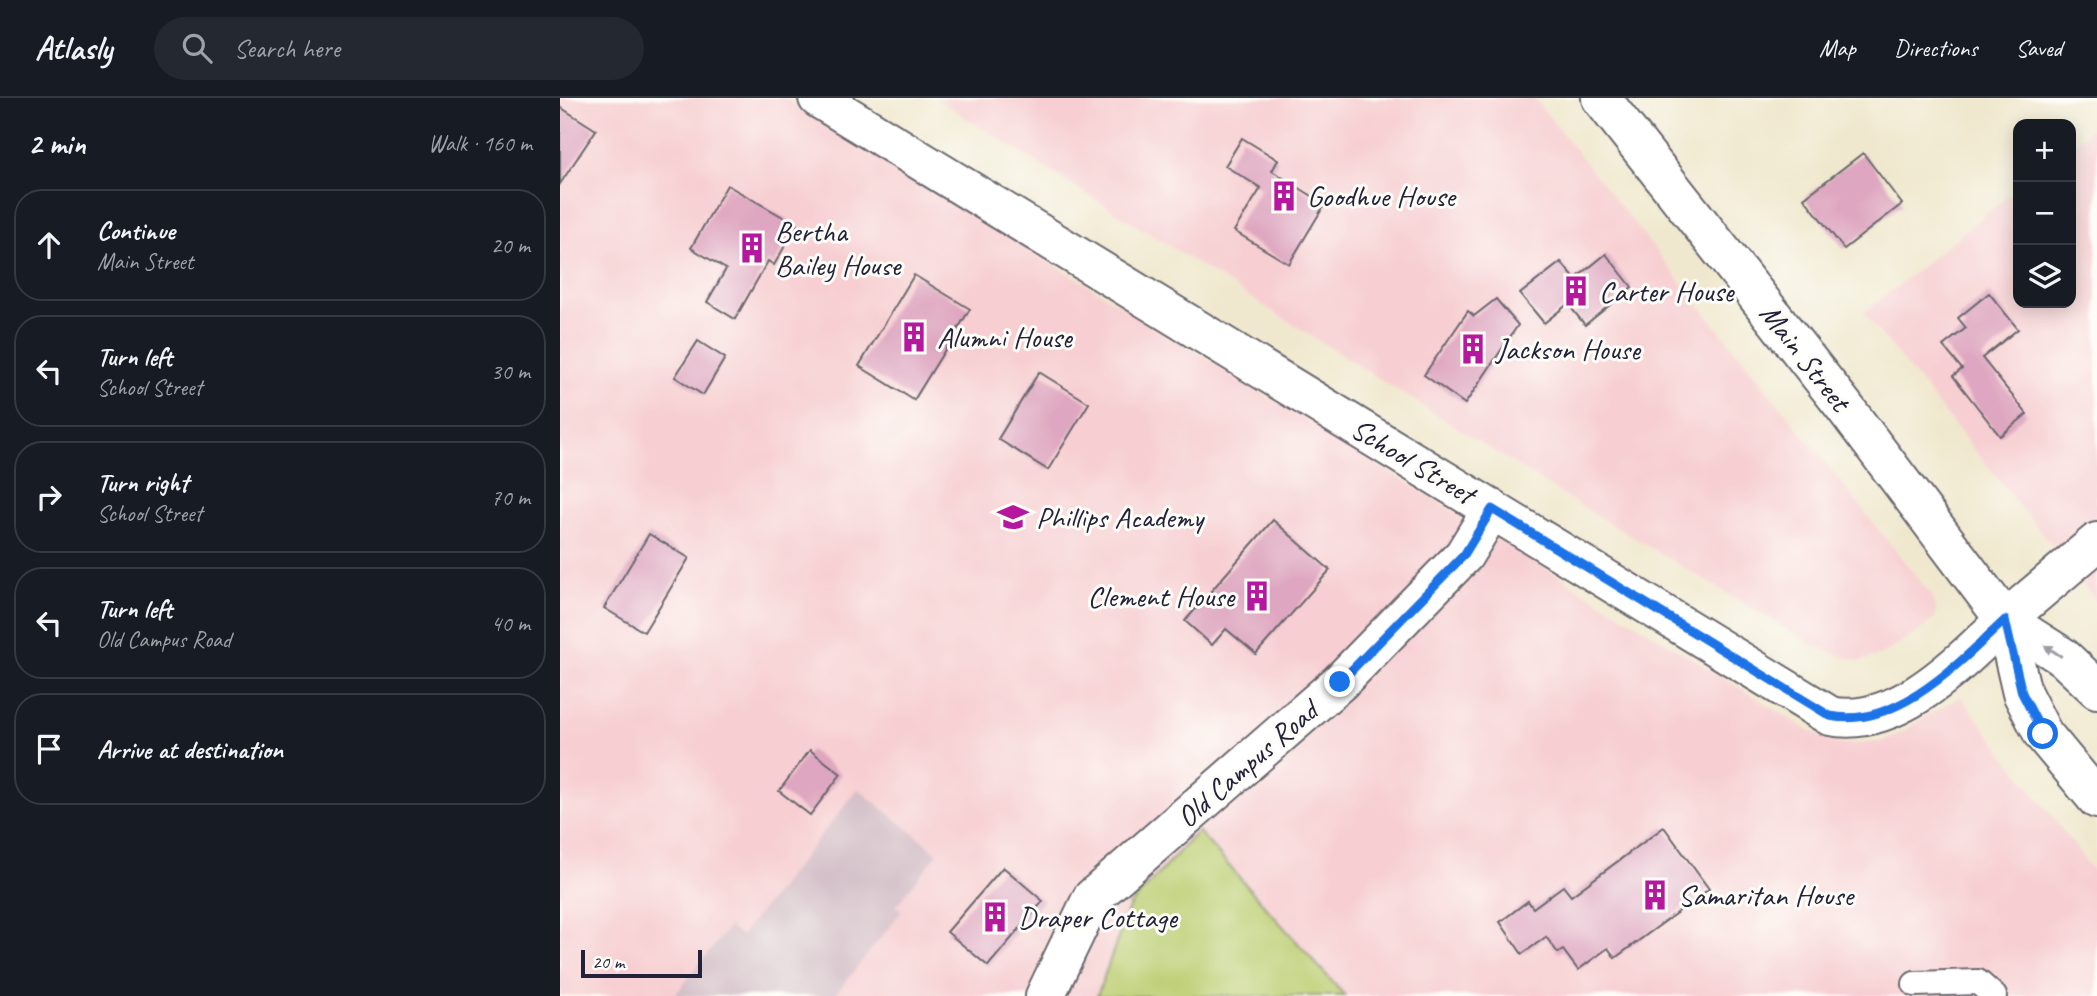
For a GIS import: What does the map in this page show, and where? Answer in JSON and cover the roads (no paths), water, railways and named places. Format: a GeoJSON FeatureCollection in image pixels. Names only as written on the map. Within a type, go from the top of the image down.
{"type":"FeatureCollection","features":[{"type":"Feature","properties":{"kind":"main road","name":"School Street"},"geometry":{"type":"LineString","coordinates":[[818,98],[1817,710],[1838,718],[1847,720],[1889,709],[1920,693],[1950,671],[2097,541]]}},
{"type":"Feature","properties":{"kind":"main road","name":"Main Street"},"geometry":{"type":"LineString","coordinates":[[1601,98],[1843,405],[2005,620],[2063,657],[2097,689]]}},
{"type":"Feature","properties":{"kind":"main road","name":"Old Campus Road"},"geometry":{"type":"LineString","coordinates":[[1045,996],[1092,898],[1340,682],[1464,555],[1492,509]]}},
{"type":"Feature","properties":{"kind":"main road","name":"Main Street"},"geometry":{"type":"LineString","coordinates":[[2005,620],[2022,693],[2027,703],[2043,734],[2097,799]]}},
{"type":"Feature","properties":{"kind":"lane"},"geometry":{"type":"LineString","coordinates":[[1915,984],[1978,982],[1994,996]]}},
{"type":"Feature","properties":{"kind":"place","name":"Goodhue House"},"geometry":{"type":"Point","coordinates":[1284,196]}},
{"type":"Feature","properties":{"kind":"place","name":"Bertha Bailey House"},"geometry":{"type":"Point","coordinates":[752,248]}},
{"type":"Feature","properties":{"kind":"place","name":"Carter House"},"geometry":{"type":"Point","coordinates":[1576,291]}},
{"type":"Feature","properties":{"kind":"place","name":"Alumni House"},"geometry":{"type":"Point","coordinates":[914,337]}},
{"type":"Feature","properties":{"kind":"place","name":"Jackson House"},"geometry":{"type":"Point","coordinates":[1473,349]}},
{"type":"Feature","properties":{"kind":"place","name":"Phillips Academy"},"geometry":{"type":"Point","coordinates":[1013,517]}},
{"type":"Feature","properties":{"kind":"place","name":"Clement House"},"geometry":{"type":"Point","coordinates":[1257,596]}},
{"type":"Feature","properties":{"kind":"place","name":"Samaritan House"},"geometry":{"type":"Point","coordinates":[1655,895]}},
{"type":"Feature","properties":{"kind":"place","name":"Draper Cottage"},"geometry":{"type":"Point","coordinates":[995,917]}}]}
